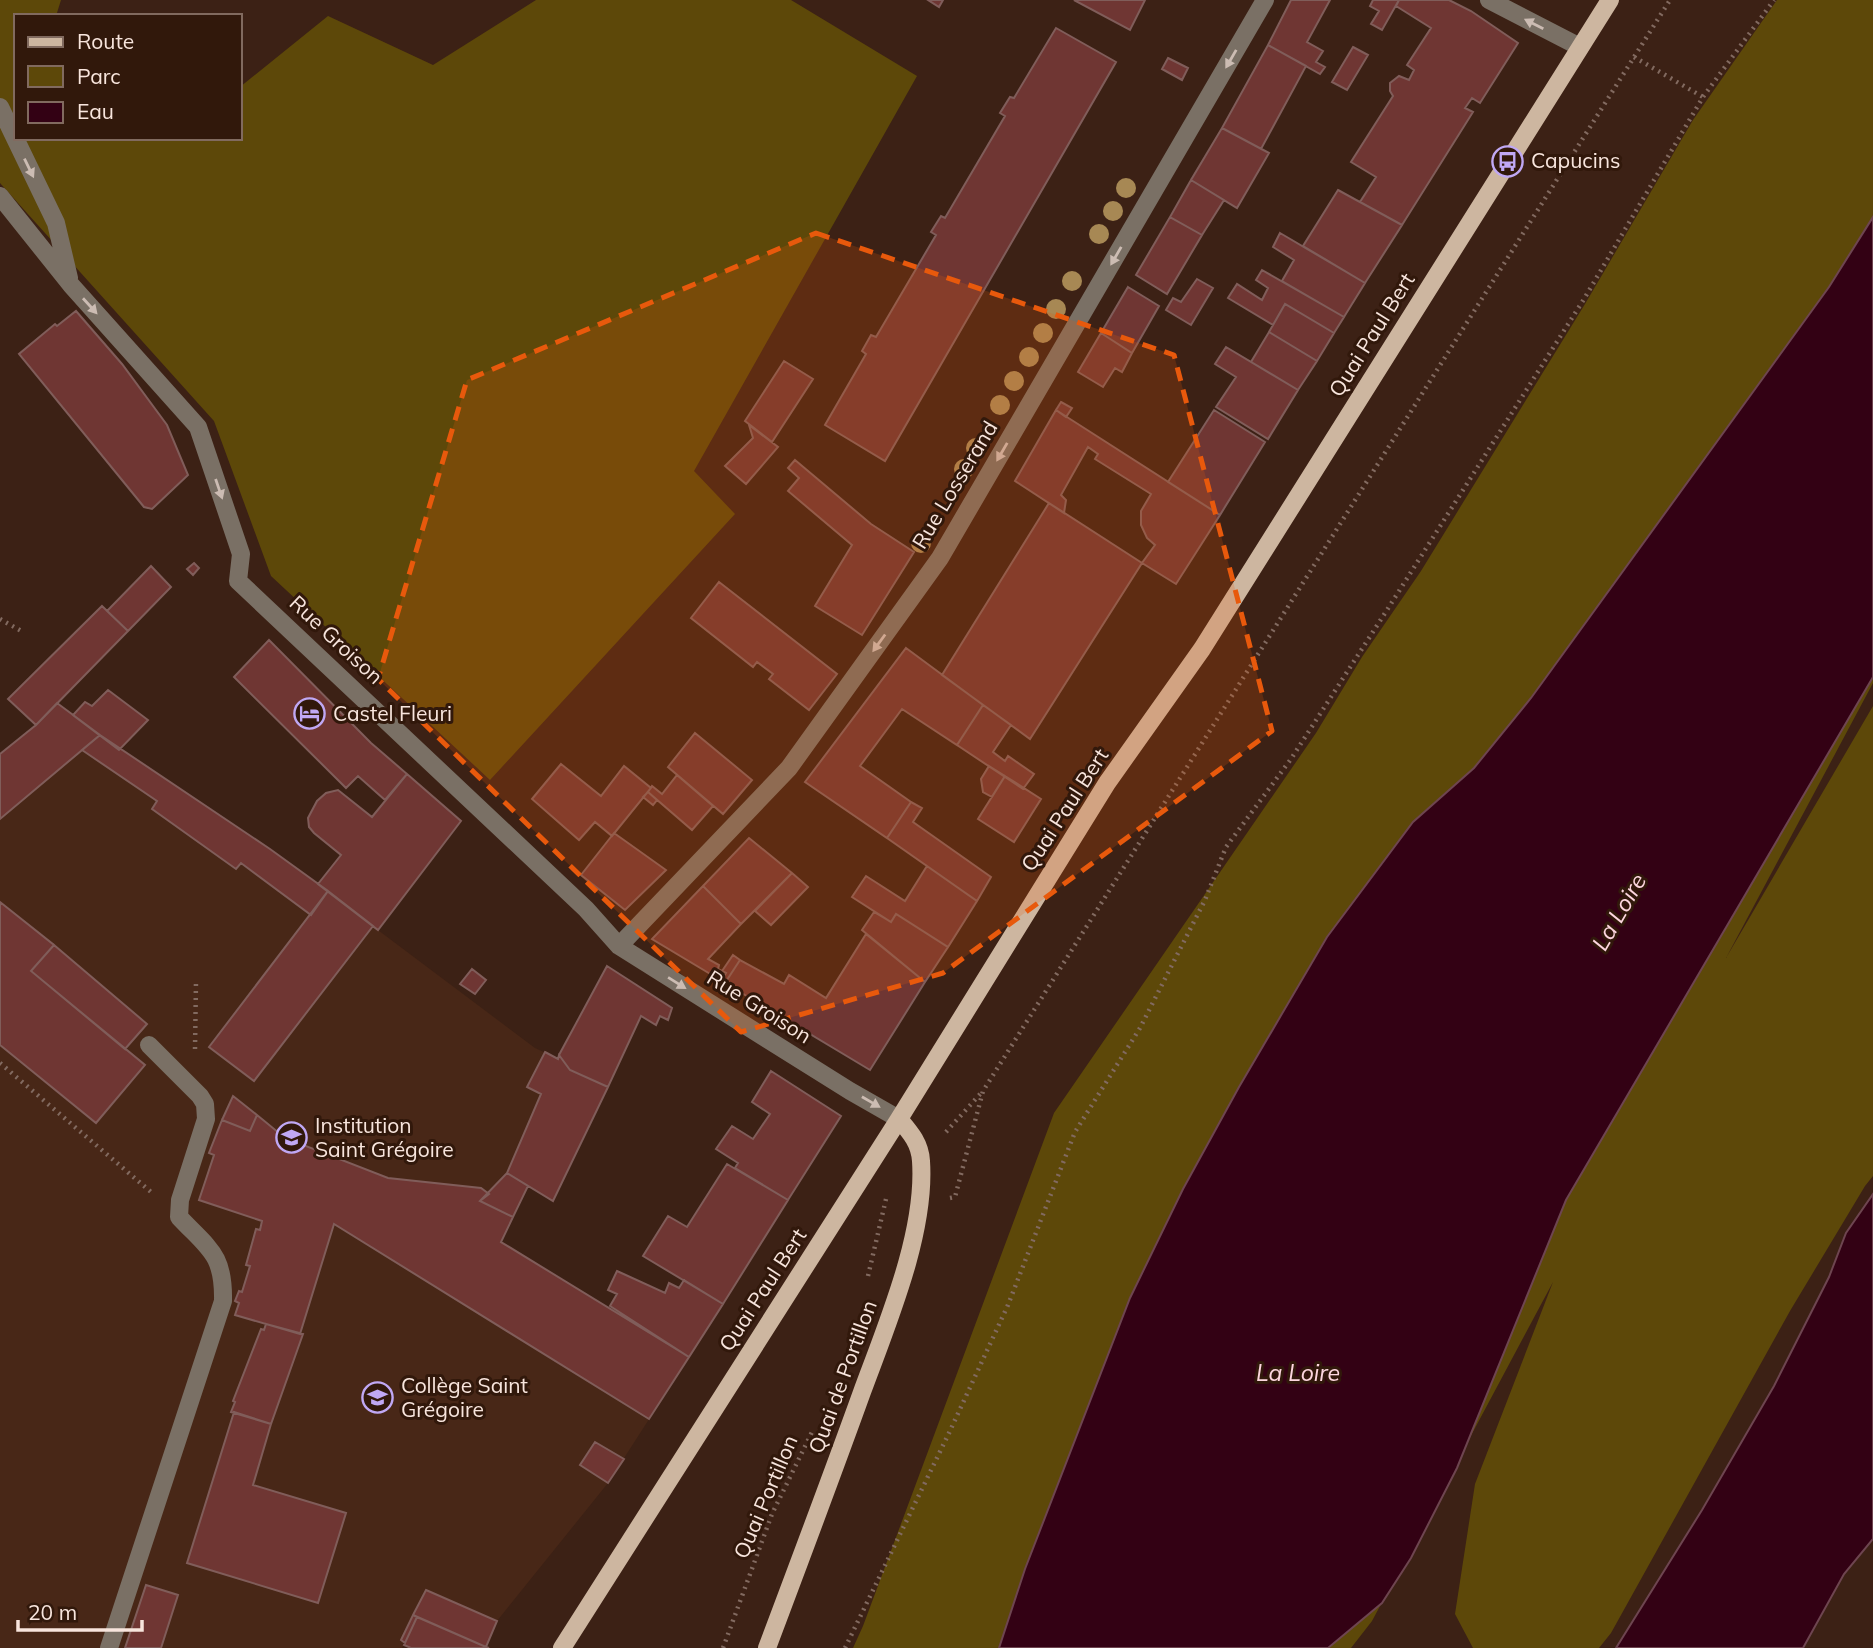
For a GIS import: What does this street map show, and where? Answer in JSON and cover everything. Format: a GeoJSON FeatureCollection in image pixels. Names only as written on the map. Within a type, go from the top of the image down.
{"type":"FeatureCollection","features":[{"type":"Feature","properties":{"kind":"main road","name":"Quai Paul Bert"},"geometry":{"type":"LineString","coordinates":[[562,1648],[900,1119],[1107,783],[1202,649],[1610,0]]}},
{"type":"Feature","properties":{"kind":"main road","name":"Quai de Portillon"},"geometry":{"type":"LineString","coordinates":[[767,1648],[887,1324],[909,1253],[920,1199],[921,1159],[917,1141],[900,1119]]}},
{"type":"Feature","properties":{"kind":"street","name":"Rue Losserand"},"geometry":{"type":"LineString","coordinates":[[619,946],[789,768],[940,558],[1265,0]]}},
{"type":"Feature","properties":{"kind":"street"},"geometry":{"type":"LineString","coordinates":[[1489,0],[1580,47]]}},
{"type":"Feature","properties":{"kind":"street"},"geometry":{"type":"LineString","coordinates":[[0,107],[14,136]]}},
{"type":"Feature","properties":{"kind":"street"},"geometry":{"type":"LineString","coordinates":[[16,140],[56,223],[71,285]]}},
{"type":"Feature","properties":{"kind":"street","name":"Rue Groison"},"geometry":{"type":"LineString","coordinates":[[0,196],[71,285],[198,427],[241,554],[238,581],[586,909],[619,946],[850,1091],[900,1119]]}},
{"type":"Feature","properties":{"kind":"street"},"geometry":{"type":"LineString","coordinates":[[109,1648],[223,1300],[223,1278],[218,1258],[179,1217],[180,1200],[206,1119],[205,1104],[149,1045]]}},
{"type":"Feature","properties":{"kind":"path"},"geometry":{"type":"LineString","coordinates":[[944,1200],[955,1197],[983,1091],[1670,0]]}},
{"type":"Feature","properties":{"kind":"path"},"geometry":{"type":"LineString","coordinates":[[845,1648],[1008,1305],[1075,1132],[1140,1028],[1205,900],[1226,847],[1291,759],[1584,299],[1703,97],[1773,0]]}},
{"type":"Feature","properties":{"kind":"path"},"geometry":{"type":"LineString","coordinates":[[1634,57],[1703,97]]}},
{"type":"Feature","properties":{"kind":"path"},"geometry":{"type":"LineString","coordinates":[[0,619],[23,632]]}},
{"type":"Feature","properties":{"kind":"path"},"geometry":{"type":"LineString","coordinates":[[195,1054],[196,981]]}},
{"type":"Feature","properties":{"kind":"path"},"geometry":{"type":"LineString","coordinates":[[0,1063],[179,1217]]}},
{"type":"Feature","properties":{"kind":"path"},"geometry":{"type":"LineString","coordinates":[[867,1283],[886,1199]]}},
{"type":"Feature","properties":{"kind":"path","name":"Quai Portillon"},"geometry":{"type":"LineString","coordinates":[[723,1648],[772,1514],[816,1423]]}},
{"type":"Feature","properties":{"kind":"highlighted area"},"geometry":{"type":"Polygon","coordinates":[[[816,233],[1174,355],[1272,731],[943,973],[741,1032],[378,679],[467,380],[816,233]]]}},
{"type":"Feature","properties":{"kind":"shaded area","name":"Institution Saint Grégoire"},"geometry":{"type":"Polygon","coordinates":[[[36,725],[119,750],[270,849],[535,1048],[557,1058],[559,1055],[553,1201],[528,1186],[501,1242],[689,1357],[608,1483],[497,1621],[486,1647],[417,1617],[402,1648],[0,1648],[0,754],[36,725]]]}},
{"type":"Feature","properties":{"kind":"green space"},"geometry":{"type":"Polygon","coordinates":[[[0,0],[61,0],[57,14],[14,14],[14,140],[242,140],[242,85],[328,16],[433,65],[536,0],[791,0],[917,76],[694,471],[735,514],[490,780],[271,576],[214,421],[0,183],[0,0]]]}},
{"type":"Feature","properties":{"kind":"green space"},"geometry":{"type":"Polygon","coordinates":[[[1777,0],[1873,0],[1873,683],[1726,958],[1873,706],[1873,1176],[1790,1311],[1611,1633],[1599,1648],[1473,1648],[1455,1614],[1475,1484],[1553,1282],[1372,1621],[1351,1648],[853,1648],[1054,1113],[1316,733],[1362,657],[1421,571],[1585,304],[1693,120],[1777,0]]]}},
{"type":"Feature","properties":{"kind":"water","name":"La Loire"},"geometry":{"type":"Polygon","coordinates":[[[1873,217],[1873,677],[1566,1200],[1457,1468],[1411,1558],[1382,1603],[1328,1648],[999,1648],[1025,1569],[1130,1298],[1183,1189],[1327,937],[1413,822],[1474,768],[1531,698],[1829,287],[1873,217]]]}},
{"type":"Feature","properties":{"kind":"water"},"geometry":{"type":"Polygon","coordinates":[[[1873,1194],[1873,1539],[1844,1574],[1803,1648],[1616,1648],[1702,1510],[1774,1386],[1829,1277],[1846,1233],[1873,1194]]]}},
{"type":"Feature","properties":{"kind":"building"},"geometry":{"type":"Polygon","coordinates":[[[928,0],[943,0],[939,7],[928,0]]]}},
{"type":"Feature","properties":{"kind":"building"},"geometry":{"type":"Polygon","coordinates":[[[1074,0],[1145,0],[1130,30],[1074,0]]]}},
{"type":"Feature","properties":{"kind":"building"},"geometry":{"type":"Polygon","coordinates":[[[1291,0],[1330,0],[1307,42],[1323,51],[1316,62],[1325,67],[1320,74],[1268,45],[1291,0]]]}},
{"type":"Feature","properties":{"kind":"building"},"geometry":{"type":"Polygon","coordinates":[[[1373,0],[1399,0],[1382,30],[1371,24],[1379,11],[1370,6],[1373,0]]]}},
{"type":"Feature","properties":{"kind":"building"},"geometry":{"type":"Polygon","coordinates":[[[1399,0],[1449,0],[1471,11],[1518,43],[1480,103],[1472,98],[1465,108],[1473,112],[1402,225],[1360,202],[1376,177],[1351,162],[1393,96],[1390,83],[1399,76],[1409,80],[1414,70],[1407,65],[1431,28],[1396,6],[1399,0]]]}},
{"type":"Feature","properties":{"kind":"building"},"geometry":{"type":"Polygon","coordinates":[[[1056,28],[1116,62],[885,461],[825,425],[866,354],[862,351],[871,335],[876,337],[936,235],[931,232],[941,216],[945,218],[1005,116],[1000,113],[1010,97],[1014,98],[1056,28]]]}},
{"type":"Feature","properties":{"kind":"building"},"geometry":{"type":"Polygon","coordinates":[[[1268,45],[1306,66],[1261,149],[1222,128],[1268,45]]]}},
{"type":"Feature","properties":{"kind":"building"},"geometry":{"type":"Polygon","coordinates":[[[1353,47],[1368,55],[1347,90],[1332,82],[1353,47]]]}},
{"type":"Feature","properties":{"kind":"building"},"geometry":{"type":"Polygon","coordinates":[[[1168,58],[1188,68],[1182,80],[1162,69],[1168,58]]]}},
{"type":"Feature","properties":{"kind":"building"},"geometry":{"type":"Polygon","coordinates":[[[1222,128],[1269,153],[1237,208],[1191,180],[1222,128]]]}},
{"type":"Feature","properties":{"kind":"building"},"geometry":{"type":"Polygon","coordinates":[[[1191,180],[1224,200],[1202,235],[1170,217],[1191,180]]]}},
{"type":"Feature","properties":{"kind":"building"},"geometry":{"type":"Polygon","coordinates":[[[1338,190],[1402,225],[1365,283],[1303,246],[1338,190]]]}},
{"type":"Feature","properties":{"kind":"building"},"geometry":{"type":"Polygon","coordinates":[[[1170,217],[1202,235],[1167,294],[1136,275],[1170,217]]]}},
{"type":"Feature","properties":{"kind":"building"},"geometry":{"type":"Polygon","coordinates":[[[1280,233],[1365,283],[1344,317],[1282,281],[1294,260],[1273,247],[1280,233]]]}},
{"type":"Feature","properties":{"kind":"building"},"geometry":{"type":"Polygon","coordinates":[[[1262,270],[1344,317],[1334,333],[1285,304],[1273,325],[1228,298],[1237,284],[1262,300],[1268,288],[1256,280],[1262,270]]]}},
{"type":"Feature","properties":{"kind":"building"},"geometry":{"type":"Polygon","coordinates":[[[1197,279],[1213,288],[1191,325],[1166,310],[1173,298],[1181,302],[1197,279]]]}},
{"type":"Feature","properties":{"kind":"building"},"geometry":{"type":"Polygon","coordinates":[[[1128,287],[1159,306],[1132,353],[1101,333],[1128,287]]]}},
{"type":"Feature","properties":{"kind":"building"},"geometry":{"type":"Polygon","coordinates":[[[1285,304],[1334,333],[1317,361],[1269,332],[1285,304]]]}},
{"type":"Feature","properties":{"kind":"building"},"geometry":{"type":"Polygon","coordinates":[[[76,311],[122,364],[167,425],[188,475],[152,509],[144,507],[19,354],[55,324],[57,326],[76,311]]]}},
{"type":"Feature","properties":{"kind":"building"},"geometry":{"type":"Polygon","coordinates":[[[1269,332],[1317,361],[1298,390],[1251,362],[1269,332]]]}},
{"type":"Feature","properties":{"kind":"building"},"geometry":{"type":"Polygon","coordinates":[[[1101,333],[1132,353],[1122,372],[1115,368],[1103,387],[1078,372],[1101,333]]]}},
{"type":"Feature","properties":{"kind":"building"},"geometry":{"type":"Polygon","coordinates":[[[1226,347],[1298,390],[1268,439],[1216,407],[1236,377],[1215,364],[1226,347]]]}},
{"type":"Feature","properties":{"kind":"building"},"geometry":{"type":"Polygon","coordinates":[[[784,361],[813,379],[772,442],[745,421],[784,361]]]}},
{"type":"Feature","properties":{"kind":"building"},"geometry":{"type":"Polygon","coordinates":[[[1061,402],[1072,408],[1066,417],[1056,410],[1061,402]]]}},
{"type":"Feature","properties":{"kind":"building"},"geometry":{"type":"Polygon","coordinates":[[[1056,410],[1220,515],[1176,584],[1142,563],[1155,545],[1147,538],[1141,525],[1141,511],[1151,494],[1095,459],[1098,454],[1088,447],[1061,495],[1066,500],[1064,513],[1015,481],[1056,410]]]}},
{"type":"Feature","properties":{"kind":"building"},"geometry":{"type":"Polygon","coordinates":[[[1214,410],[1265,442],[1220,515],[1168,482],[1214,410]]]}},
{"type":"Feature","properties":{"kind":"building"},"geometry":{"type":"Polygon","coordinates":[[[749,425],[778,447],[746,484],[725,466],[753,438],[749,425]]]}},
{"type":"Feature","properties":{"kind":"building"},"geometry":{"type":"Polygon","coordinates":[[[795,460],[871,524],[914,552],[862,635],[815,606],[852,545],[788,491],[799,478],[788,468],[795,460]]]}},
{"type":"Feature","properties":{"kind":"building"},"geometry":{"type":"Polygon","coordinates":[[[1049,503],[1142,563],[1030,739],[942,675],[1049,503]]]}},
{"type":"Feature","properties":{"kind":"building"},"geometry":{"type":"Polygon","coordinates":[[[194,563],[199,568],[193,575],[187,569],[194,563]]]}},
{"type":"Feature","properties":{"kind":"building"},"geometry":{"type":"Polygon","coordinates":[[[151,566],[171,587],[128,631],[107,611],[151,566]]]}},
{"type":"Feature","properties":{"kind":"building"},"geometry":{"type":"Polygon","coordinates":[[[719,582],[837,674],[809,710],[769,679],[773,674],[757,662],[753,667],[691,618],[719,582]]]}},
{"type":"Feature","properties":{"kind":"building"},"geometry":{"type":"Polygon","coordinates":[[[102,606],[128,631],[36,725],[8,699],[102,606]]]}},
{"type":"Feature","properties":{"kind":"building"},"geometry":{"type":"Polygon","coordinates":[[[269,640],[371,743],[407,774],[385,800],[358,776],[346,788],[234,677],[269,640]]]}},
{"type":"Feature","properties":{"kind":"building"},"geometry":{"type":"Polygon","coordinates":[[[906,648],[983,705],[957,745],[902,709],[860,766],[911,802],[887,838],[805,782],[906,648]]]}},
{"type":"Feature","properties":{"kind":"building"},"geometry":{"type":"Polygon","coordinates":[[[108,690],[148,720],[119,750],[73,715],[85,702],[92,706],[108,690]]]}},
{"type":"Feature","properties":{"kind":"building"},"geometry":{"type":"Polygon","coordinates":[[[57,703],[100,735],[0,819],[0,754],[36,725],[57,703]]]}},
{"type":"Feature","properties":{"kind":"building"},"geometry":{"type":"Polygon","coordinates":[[[983,705],[1011,725],[993,752],[1005,761],[1008,756],[1034,774],[1023,789],[957,745],[983,705]]]}},
{"type":"Feature","properties":{"kind":"building"},"geometry":{"type":"Polygon","coordinates":[[[695,733],[752,780],[723,814],[668,767],[695,733]]]}},
{"type":"Feature","properties":{"kind":"building"},"geometry":{"type":"Polygon","coordinates":[[[100,735],[328,891],[311,915],[241,863],[236,869],[152,809],[157,801],[82,750],[100,735]]]}},
{"type":"Feature","properties":{"kind":"building"},"geometry":{"type":"Polygon","coordinates":[[[561,764],[601,796],[624,766],[651,788],[612,836],[595,822],[579,840],[532,799],[561,764]]]}},
{"type":"Feature","properties":{"kind":"building"},"geometry":{"type":"Polygon","coordinates":[[[989,766],[1005,776],[992,797],[983,792],[981,779],[989,766]]]}},
{"type":"Feature","properties":{"kind":"building"},"geometry":{"type":"Polygon","coordinates":[[[407,774],[461,821],[378,930],[318,884],[341,855],[314,833],[309,827],[308,818],[317,801],[326,793],[338,790],[372,817],[407,774]]]}},
{"type":"Feature","properties":{"kind":"building"},"geometry":{"type":"Polygon","coordinates":[[[677,775],[713,806],[692,830],[648,792],[652,786],[662,794],[677,775]]]}},
{"type":"Feature","properties":{"kind":"building"},"geometry":{"type":"Polygon","coordinates":[[[1005,776],[1041,799],[1014,842],[978,819],[1005,776]]]}},
{"type":"Feature","properties":{"kind":"building"},"geometry":{"type":"Polygon","coordinates":[[[648,792],[657,800],[653,805],[643,797],[648,792]]]}},
{"type":"Feature","properties":{"kind":"building"},"geometry":{"type":"Polygon","coordinates":[[[911,802],[922,808],[913,822],[991,877],[977,901],[887,838],[911,802]]]}},
{"type":"Feature","properties":{"kind":"building"},"geometry":{"type":"Polygon","coordinates":[[[614,833],[666,870],[625,910],[581,875],[614,833]]]}},
{"type":"Feature","properties":{"kind":"building"},"geometry":{"type":"Polygon","coordinates":[[[749,838],[792,873],[741,924],[703,886],[749,838]]]}},
{"type":"Feature","properties":{"kind":"building"},"geometry":{"type":"Polygon","coordinates":[[[927,866],[977,901],[948,947],[896,914],[891,922],[852,897],[866,876],[905,901],[927,866]]]}},
{"type":"Feature","properties":{"kind":"building"},"geometry":{"type":"Polygon","coordinates":[[[792,873],[808,887],[771,925],[755,911],[792,873]]]}},
{"type":"Feature","properties":{"kind":"building"},"geometry":{"type":"Polygon","coordinates":[[[703,886],[741,924],[708,959],[719,965],[718,969],[722,971],[717,978],[652,939],[703,886]]]}},
{"type":"Feature","properties":{"kind":"building"},"geometry":{"type":"Polygon","coordinates":[[[328,891],[373,926],[254,1081],[209,1047],[328,891]]]}},
{"type":"Feature","properties":{"kind":"building"},"geometry":{"type":"Polygon","coordinates":[[[0,902],[54,945],[31,971],[145,1065],[96,1123],[0,1045],[0,902]]]}},
{"type":"Feature","properties":{"kind":"building"},"geometry":{"type":"Polygon","coordinates":[[[874,912],[891,922],[896,914],[948,947],[925,982],[862,930],[874,912]]]}},
{"type":"Feature","properties":{"kind":"building"},"geometry":{"type":"Polygon","coordinates":[[[866,934],[925,982],[870,1070],[725,983],[740,960],[784,984],[789,975],[826,998],[866,934]]]}},
{"type":"Feature","properties":{"kind":"building"},"geometry":{"type":"Polygon","coordinates":[[[54,945],[147,1024],[125,1049],[31,971],[54,945]]]}},
{"type":"Feature","properties":{"kind":"building"},"geometry":{"type":"Polygon","coordinates":[[[733,955],[740,960],[725,983],[721,981],[726,973],[722,971],[733,955]]]}},
{"type":"Feature","properties":{"kind":"building"},"geometry":{"type":"Polygon","coordinates":[[[607,966],[672,1008],[668,1020],[660,1016],[656,1025],[641,1016],[608,1087],[570,1070],[559,1055],[607,966]]]}},
{"type":"Feature","properties":{"kind":"building"},"geometry":{"type":"Polygon","coordinates":[[[472,969],[486,980],[475,994],[460,984],[472,969]]]}},
{"type":"Feature","properties":{"kind":"building"},"geometry":{"type":"Polygon","coordinates":[[[545,1052],[558,1059],[559,1055],[570,1070],[608,1087],[553,1201],[507,1173],[541,1094],[527,1087],[545,1052]]]}},
{"type":"Feature","properties":{"kind":"building"},"geometry":{"type":"Polygon","coordinates":[[[771,1071],[841,1116],[788,1200],[735,1168],[738,1163],[716,1149],[732,1126],[753,1139],[770,1114],[752,1102],[771,1071]]]}},
{"type":"Feature","properties":{"kind":"building"},"geometry":{"type":"Polygon","coordinates":[[[233,1096],[257,1115],[250,1131],[222,1120],[233,1096]]]}},
{"type":"Feature","properties":{"kind":"building"},"geometry":{"type":"Polygon","coordinates":[[[257,1115],[285,1138],[388,1178],[481,1188],[489,1194],[480,1201],[513,1217],[501,1242],[689,1357],[649,1419],[334,1224],[300,1334],[235,1315],[239,1303],[235,1301],[239,1291],[242,1292],[250,1266],[246,1265],[256,1229],[260,1230],[262,1221],[199,1200],[214,1155],[209,1153],[222,1120],[250,1131],[257,1115]]]}},
{"type":"Feature","properties":{"kind":"building"},"geometry":{"type":"Polygon","coordinates":[[[727,1164],[788,1200],[723,1304],[643,1256],[668,1216],[687,1227],[727,1164]]]}},
{"type":"Feature","properties":{"kind":"building"},"geometry":{"type":"Polygon","coordinates":[[[507,1173],[528,1186],[513,1217],[480,1201],[507,1173]]]}},
{"type":"Feature","properties":{"kind":"building"},"geometry":{"type":"Polygon","coordinates":[[[617,1271],[665,1293],[669,1283],[679,1288],[684,1280],[723,1304],[689,1357],[610,1306],[617,1294],[608,1290],[617,1271]]]}},
{"type":"Feature","properties":{"kind":"building"},"geometry":{"type":"Polygon","coordinates":[[[266,1324],[303,1334],[271,1424],[231,1412],[261,1329],[264,1330],[266,1324]]]}},
{"type":"Feature","properties":{"kind":"building"},"geometry":{"type":"Polygon","coordinates":[[[234,1412],[271,1424],[253,1485],[346,1513],[318,1603],[187,1563],[234,1412]]]}},
{"type":"Feature","properties":{"kind":"building"},"geometry":{"type":"Polygon","coordinates":[[[595,1442],[624,1459],[608,1483],[580,1465],[595,1442]]]}},
{"type":"Feature","properties":{"kind":"building"},"geometry":{"type":"Polygon","coordinates":[[[146,1585],[178,1595],[161,1648],[125,1648],[146,1585]]]}},
{"type":"Feature","properties":{"kind":"building"},"geometry":{"type":"Polygon","coordinates":[[[426,1590],[497,1621],[486,1647],[413,1615],[426,1590]]]}},
{"type":"Feature","properties":{"kind":"building"},"geometry":{"type":"Polygon","coordinates":[[[413,1615],[417,1617],[405,1643],[401,1640],[413,1615]]]}},
{"type":"Feature","properties":{"kind":"building"},"geometry":{"type":"Polygon","coordinates":[[[417,1617],[489,1648],[411,1648],[404,1645],[417,1617]]]}},
{"type":"Feature","properties":{"kind":"place","name":"Capucins"},"geometry":{"type":"Point","coordinates":[1508,161]}},
{"type":"Feature","properties":{"kind":"place","name":"Castel Fleuri"},"geometry":{"type":"Point","coordinates":[310,714]}},
{"type":"Feature","properties":{"kind":"place","name":"Institution Saint Grégoire"},"geometry":{"type":"Point","coordinates":[292,1138]}},
{"type":"Feature","properties":{"kind":"place","name":"Collège Saint Grégoire"},"geometry":{"type":"Point","coordinates":[378,1398]}}]}
